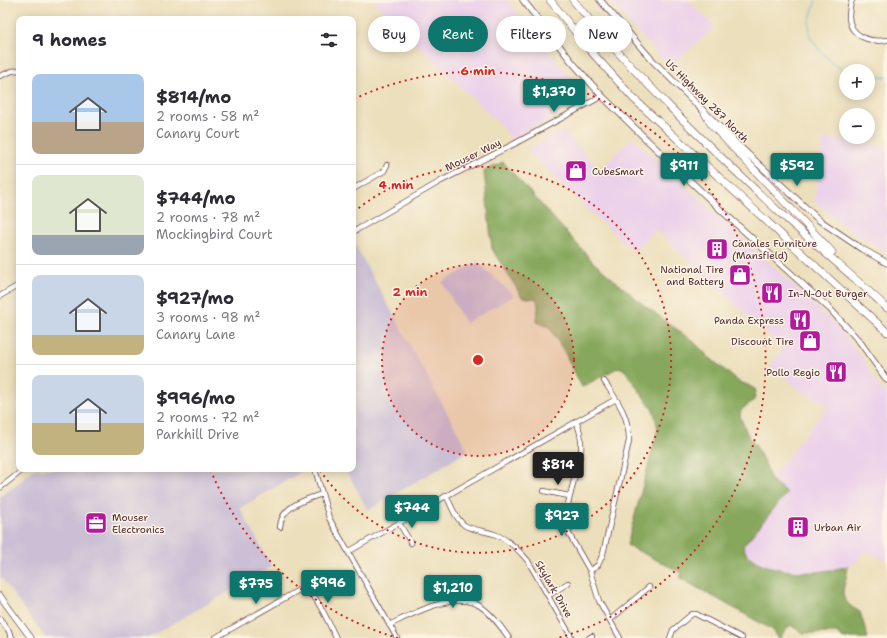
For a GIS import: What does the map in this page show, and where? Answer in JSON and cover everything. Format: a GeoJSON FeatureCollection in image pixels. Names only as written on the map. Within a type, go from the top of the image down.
{"type":"FeatureCollection","features":[{"type":"Feature","properties":{"kind":"highway"},"geometry":{"type":"LineString","coordinates":[[550,0],[588,48],[634,99],[887,332]]}},
{"type":"Feature","properties":{"kind":"highway"},"geometry":{"type":"LineString","coordinates":[[573,0],[619,54],[670,107],[779,212],[844,268],[887,308]]}},
{"type":"Feature","properties":{"kind":"highway"},"geometry":{"type":"LineString","coordinates":[[705,113],[711,124],[832,253],[844,268]]}},
{"type":"Feature","properties":{"kind":"main road"},"geometry":{"type":"LineString","coordinates":[[523,0],[572,62],[602,96],[733,221],[830,309],[860,342],[887,380]]}},
{"type":"Feature","properties":{"kind":"main road","name":"US Highway 287 North"},"geometry":{"type":"LineString","coordinates":[[600,0],[652,60],[738,145],[819,220],[887,263]]}},
{"type":"Feature","properties":{"kind":"main road"},"geometry":{"type":"LineString","coordinates":[[881,372],[887,375]]}},
{"type":"Feature","properties":{"kind":"main road"},"geometry":{"type":"LineString","coordinates":[[0,596],[31,638]]}},
{"type":"Feature","properties":{"kind":"street"},"geometry":{"type":"LineString","coordinates":[[852,0],[849,16],[852,29],[856,34],[872,40],[887,40]]}},
{"type":"Feature","properties":{"kind":"street"},"geometry":{"type":"LineString","coordinates":[[0,76],[16,70]]}},
{"type":"Feature","properties":{"kind":"street","name":"Mouser Way"},"geometry":{"type":"LineString","coordinates":[[356,230],[441,181],[514,144],[602,96]]}},
{"type":"Feature","properties":{"kind":"street"},"geometry":{"type":"LineString","coordinates":[[356,187],[384,171],[387,165]]}},
{"type":"Feature","properties":{"kind":"street"},"geometry":{"type":"LineString","coordinates":[[0,296],[16,286]]}},
{"type":"Feature","properties":{"kind":"street"},"geometry":{"type":"LineString","coordinates":[[590,571],[598,565],[603,554],[629,442],[628,425],[624,412],[604,381]]}},
{"type":"Feature","properties":{"kind":"street"},"geometry":{"type":"LineString","coordinates":[[348,552],[616,399]]}},
{"type":"Feature","properties":{"kind":"street"},"geometry":{"type":"LineString","coordinates":[[576,421],[581,431],[582,442],[581,452],[569,496],[566,513],[567,526],[569,534],[590,571],[599,601],[620,638]]}},
{"type":"Feature","properties":{"kind":"street"},"geometry":{"type":"LineString","coordinates":[[0,488],[20,472]]}},
{"type":"Feature","properties":{"kind":"street"},"geometry":{"type":"LineString","coordinates":[[316,472],[329,518],[397,638]]}},
{"type":"Feature","properties":{"kind":"street"},"geometry":{"type":"LineString","coordinates":[[544,491],[569,496]]}},
{"type":"Feature","properties":{"kind":"street"},"geometry":{"type":"LineString","coordinates":[[280,527],[284,513],[309,498],[322,494]]}},
{"type":"Feature","properties":{"kind":"street","name":"Skylark Drive"},"geometry":{"type":"LineString","coordinates":[[446,495],[456,515],[464,525],[496,535],[507,541],[528,561],[572,638]]}},
{"type":"Feature","properties":{"kind":"street"},"geometry":{"type":"LineString","coordinates":[[399,523],[411,543]]}},
{"type":"Feature","properties":{"kind":"street"},"geometry":{"type":"LineString","coordinates":[[548,596],[568,583]]}},
{"type":"Feature","properties":{"kind":"street"},"geometry":{"type":"LineString","coordinates":[[215,638],[304,587],[307,588],[316,600],[336,636],[330,638]]}},
{"type":"Feature","properties":{"kind":"street"},"geometry":{"type":"LineString","coordinates":[[610,620],[649,587]]}},
{"type":"Feature","properties":{"kind":"street"},"geometry":{"type":"LineString","coordinates":[[389,625],[450,601],[467,601],[480,606],[510,638]]}},
{"type":"Feature","properties":{"kind":"street"},"geometry":{"type":"LineString","coordinates":[[670,638],[673,630],[692,614],[696,614],[742,638]]}},
{"type":"Feature","properties":{"kind":"street"},"geometry":{"type":"LineString","coordinates":[[0,619],[12,638]]}},
{"type":"Feature","properties":{"kind":"shaded area"},"geometry":{"type":"Polygon","coordinates":[[[372,0],[508,0],[520,16],[496,16],[496,52],[550,52],[577,85],[590,96],[511,140],[506,131],[420,47],[420,16],[388,16],[372,0]]]}},
{"type":"Feature","properties":{"kind":"shaded area"},"geometry":{"type":"Polygon","coordinates":[[[609,0],[688,0],[715,27],[669,67],[632,26],[632,16],[623,16],[609,0]]]}},
{"type":"Feature","properties":{"kind":"shaded area"},"geometry":{"type":"Polygon","coordinates":[[[562,130],[600,170],[632,137],[835,324],[863,359],[879,387],[887,395],[887,561],[865,551],[859,561],[848,566],[833,570],[794,572],[773,568],[758,563],[746,554],[743,546],[787,494],[770,479],[828,406],[818,399],[803,392],[770,366],[783,347],[761,329],[655,229],[634,252],[536,160],[527,149],[562,130]]]}},
{"type":"Feature","properties":{"kind":"shaded area"},"geometry":{"type":"Polygon","coordinates":[[[824,138],[839,140],[839,144],[871,144],[887,146],[887,253],[847,228],[814,201],[824,138]]]}},
{"type":"Feature","properties":{"kind":"shaded area"},"geometry":{"type":"Polygon","coordinates":[[[356,246],[468,451],[368,510],[347,472],[356,472],[356,246]]]}},
{"type":"Feature","properties":{"kind":"shaded area"},"geometry":{"type":"Polygon","coordinates":[[[478,262],[514,296],[465,323],[442,282],[478,262]]]}},
{"type":"Feature","properties":{"kind":"shaded area"},"geometry":{"type":"Polygon","coordinates":[[[31,472],[301,472],[240,508],[272,567],[148,638],[46,638],[0,576],[0,496],[14,487],[31,472]]]}},
{"type":"Feature","properties":{"kind":"green space"},"geometry":{"type":"Polygon","coordinates":[[[503,162],[594,263],[644,305],[694,342],[710,358],[739,382],[756,390],[754,400],[741,410],[740,416],[749,438],[756,446],[767,468],[770,479],[787,493],[743,546],[745,551],[753,559],[760,563],[769,567],[789,571],[815,572],[848,566],[843,592],[844,597],[846,602],[860,612],[868,638],[843,638],[838,633],[803,633],[790,625],[780,638],[778,638],[773,630],[680,578],[682,573],[627,545],[658,429],[654,412],[625,370],[619,367],[582,387],[564,351],[549,327],[537,322],[537,299],[522,297],[492,249],[484,171],[503,162]]]}},
{"type":"Feature","properties":{"kind":"waterway"},"geometry":{"type":"LineString","coordinates":[[816,0],[809,22],[810,36],[817,47],[834,65],[839,68]]}},
{"type":"Feature","properties":{"kind":"waterway"},"geometry":{"type":"LineString","coordinates":[[875,77],[887,77]]}},
{"type":"Feature","properties":{"kind":"place","name":"CubeSmart"},"geometry":{"type":"Point","coordinates":[576,171]}},
{"type":"Feature","properties":{"kind":"place","name":"Canales Furniture (Mansfield)"},"geometry":{"type":"Point","coordinates":[717,249]}},
{"type":"Feature","properties":{"kind":"place","name":"National Tire and Battery"},"geometry":{"type":"Point","coordinates":[740,275]}},
{"type":"Feature","properties":{"kind":"place","name":"In-N-Out Burger"},"geometry":{"type":"Point","coordinates":[772,293]}},
{"type":"Feature","properties":{"kind":"place","name":"Panda Express"},"geometry":{"type":"Point","coordinates":[800,320]}},
{"type":"Feature","properties":{"kind":"place","name":"Discount Tire"},"geometry":{"type":"Point","coordinates":[810,341]}},
{"type":"Feature","properties":{"kind":"place","name":"Pollo Regio"},"geometry":{"type":"Point","coordinates":[836,372]}},
{"type":"Feature","properties":{"kind":"place","name":"Mouser Electronics"},"geometry":{"type":"Point","coordinates":[96,523]}},
{"type":"Feature","properties":{"kind":"place","name":"Urban Air"},"geometry":{"type":"Point","coordinates":[798,527]}}]}
